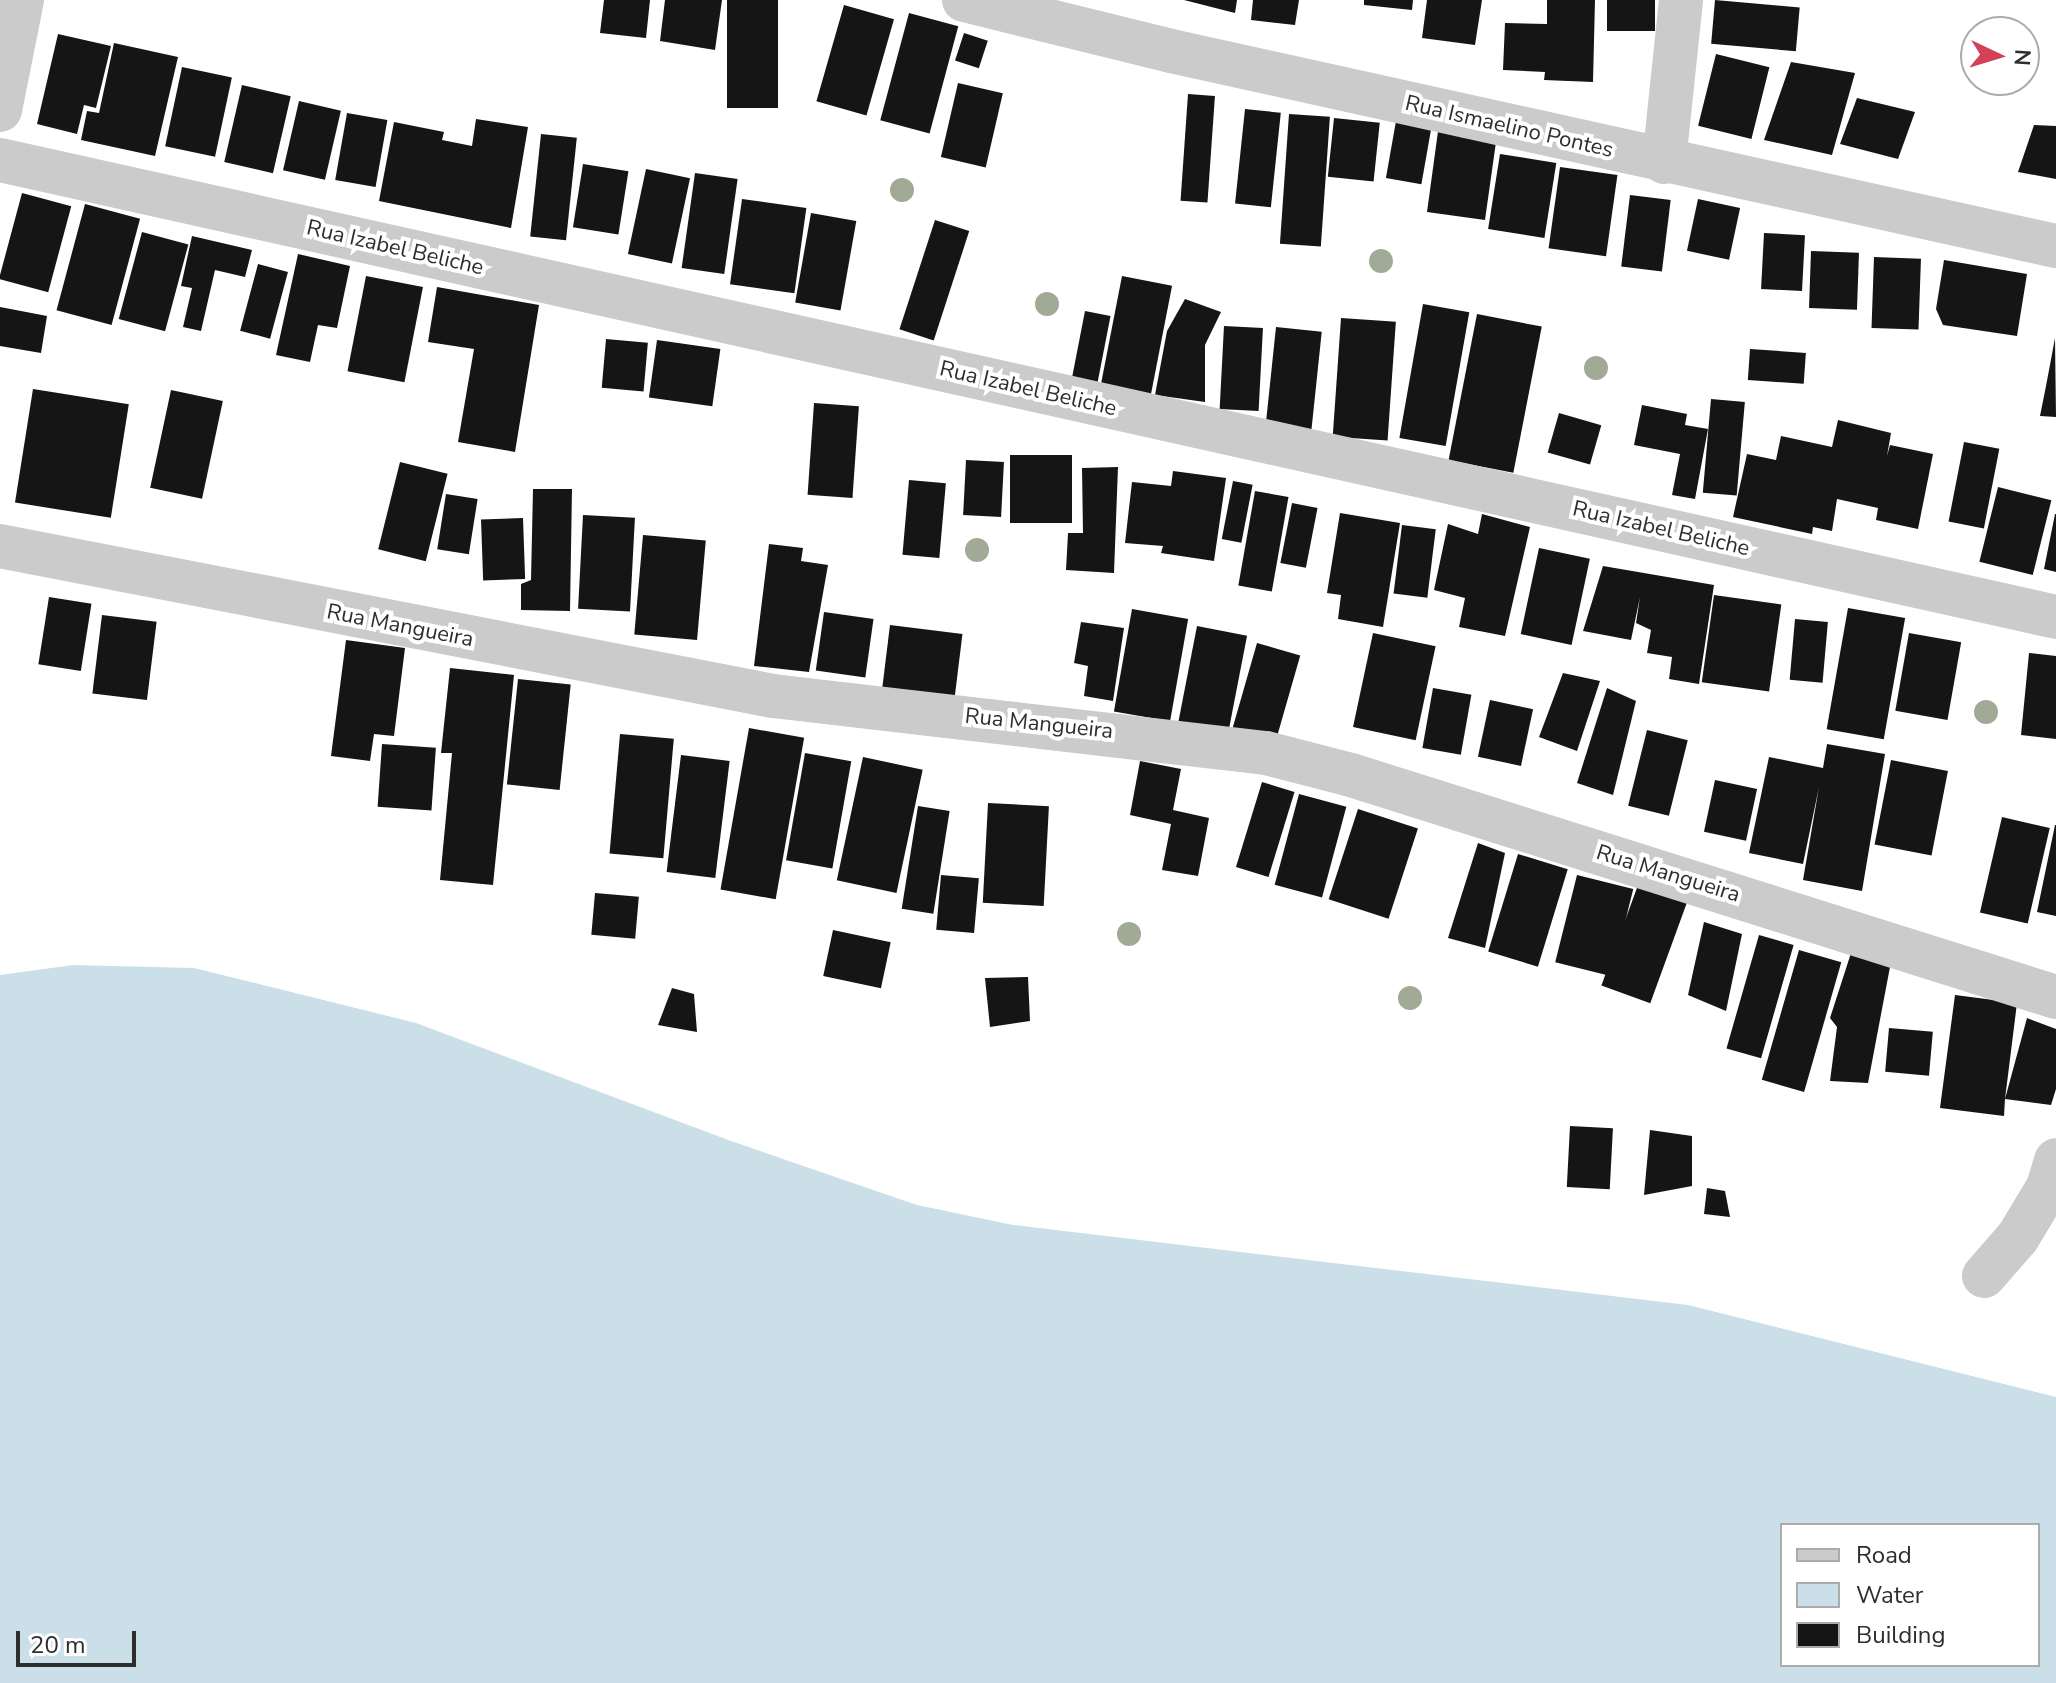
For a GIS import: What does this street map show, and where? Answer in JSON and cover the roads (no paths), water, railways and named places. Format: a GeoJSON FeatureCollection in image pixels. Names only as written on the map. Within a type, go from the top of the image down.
{"type":"FeatureCollection","features":[{"type":"Feature","properties":{"kind":"street"},"geometry":{"type":"LineString","coordinates":[[0,110],[22,0]]}},
{"type":"Feature","properties":{"kind":"street","name":"Rua Ismaelino Pontes"},"geometry":{"type":"LineString","coordinates":[[964,0],[1664,162],[2056,246]]}},
{"type":"Feature","properties":{"kind":"street"},"geometry":{"type":"LineString","coordinates":[[1664,162],[1681,0]]}},
{"type":"Feature","properties":{"kind":"street","name":"Rua Izabel Beliche"},"geometry":{"type":"LineString","coordinates":[[0,160],[2056,617]]}},
{"type":"Feature","properties":{"kind":"street","name":"Rua Mangueira"},"geometry":{"type":"LineString","coordinates":[[0,546],[773,696],[1266,753],[1366,779],[2056,997]]}},
{"type":"Feature","properties":{"kind":"street"},"geometry":{"type":"LineString","coordinates":[[1984,1276],[2018,1237],[2048,1187],[2056,1160]]}},
{"type":"Feature","properties":{"kind":"water"},"geometry":{"type":"Polygon","coordinates":[[[73,965],[194,968],[416,1023],[731,1141],[917,1205],[1013,1225],[1688,1305],[2056,1397],[2056,1683],[0,1683],[0,975],[73,965]]]}}]}
